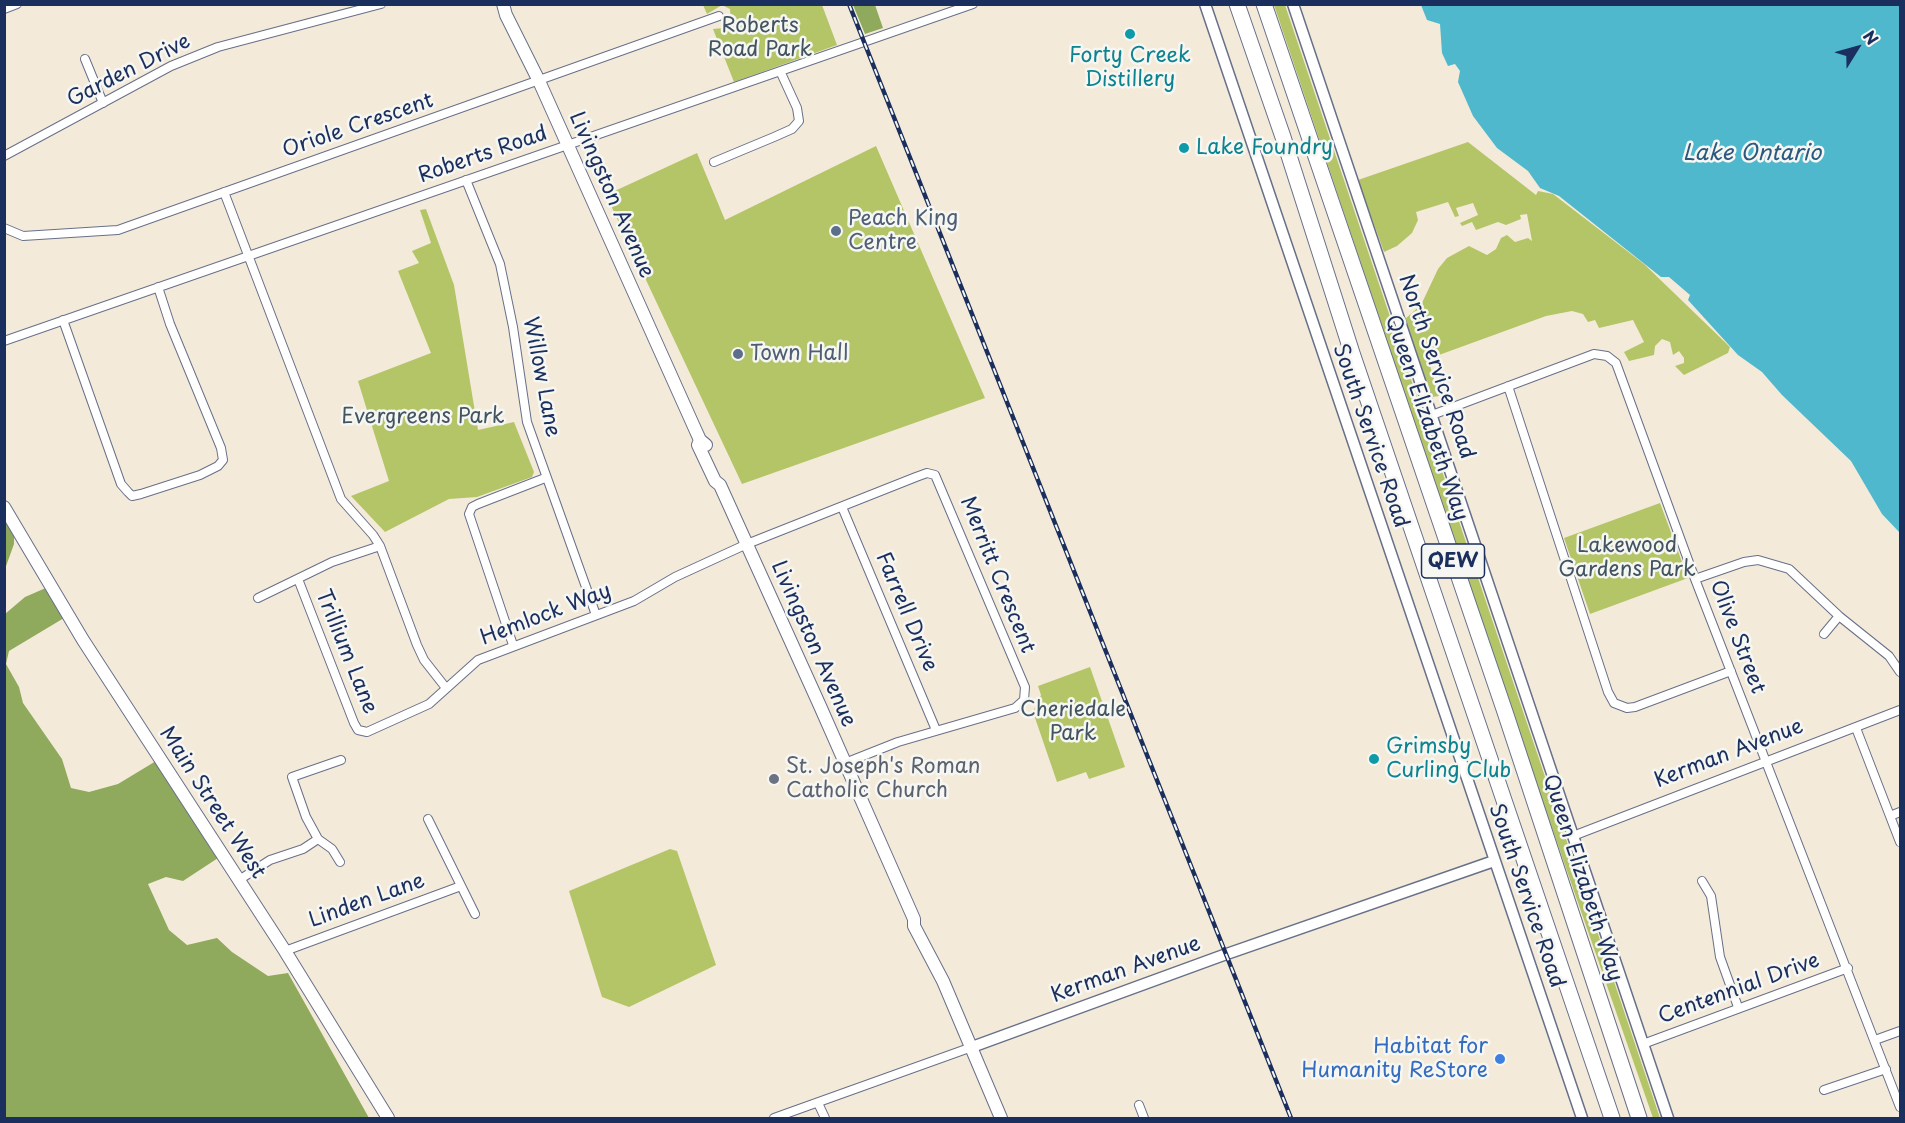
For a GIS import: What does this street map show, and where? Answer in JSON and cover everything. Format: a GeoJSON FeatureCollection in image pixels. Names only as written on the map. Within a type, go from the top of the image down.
{"type":"FeatureCollection","features":[{"type":"Feature","properties":{"kind":"highway","name":"QEW"},"geometry":{"type":"LineString","coordinates":[[1237,4],[1283,137],[1352,353],[1463,673],[1612,1119]]}},
{"type":"Feature","properties":{"kind":"highway","name":"Queen Elizabeth Way"},"geometry":{"type":"LineString","coordinates":[[1264,4],[1505,712],[1639,1119]]}},
{"type":"Feature","properties":{"kind":"main road","name":"Livingston Avenue"},"geometry":{"type":"LineString","coordinates":[[505,8],[509,23],[516,32],[539,81],[700,440],[698,445],[715,481],[720,485],[845,763],[914,919],[914,926],[924,948],[928,949],[972,1047],[1001,1119]]}},
{"type":"Feature","properties":{"kind":"main road","name":"Main Street West"},"geometry":{"type":"LineString","coordinates":[[4,507],[83,640],[285,951],[388,1119]]}},
{"type":"Feature","properties":{"kind":"street"},"geometry":{"type":"LineString","coordinates":[[4,9],[17,4]]}},
{"type":"Feature","properties":{"kind":"street","name":"Garden Drive"},"geometry":{"type":"LineString","coordinates":[[4,156],[171,66],[218,47],[381,4]]}},
{"type":"Feature","properties":{"kind":"street","name":"Roberts Road"},"geometry":{"type":"LineString","coordinates":[[4,341],[781,73],[972,4]]}},
{"type":"Feature","properties":{"kind":"street","name":"South Service Road"},"geometry":{"type":"LineString","coordinates":[[1205,4],[1582,1119]]}},
{"type":"Feature","properties":{"kind":"street","name":"North Service Road"},"geometry":{"type":"LineString","coordinates":[[1293,4],[1668,1119]]}},
{"type":"Feature","properties":{"kind":"street","name":"Oriole Crescent"},"geometry":{"type":"LineString","coordinates":[[4,228],[23,236],[118,230],[719,16]]}},
{"type":"Feature","properties":{"kind":"street"},"geometry":{"type":"LineString","coordinates":[[85,59],[104,104]]}},
{"type":"Feature","properties":{"kind":"street"},"geometry":{"type":"LineString","coordinates":[[714,162],[774,138],[792,129],[799,122],[797,108],[781,73]]}},
{"type":"Feature","properties":{"kind":"street","name":"Willow Lane"},"geometry":{"type":"LineString","coordinates":[[466,180],[500,264],[513,327],[523,407],[545,478],[596,615]]}},
{"type":"Feature","properties":{"kind":"street"},"geometry":{"type":"LineString","coordinates":[[224,192],[341,499],[374,535],[424,660],[446,688]]}},
{"type":"Feature","properties":{"kind":"street"},"geometry":{"type":"LineString","coordinates":[[63,320],[121,484],[128,492],[132,496],[141,494],[200,475],[218,466],[223,460],[221,448],[170,324],[158,288]]}},
{"type":"Feature","properties":{"kind":"street","name":"Olive Street"},"geometry":{"type":"LineString","coordinates":[[1432,415],[1594,354],[1612,358],[1623,380],[1695,579],[1848,968],[1900,1107]]}},
{"type":"Feature","properties":{"kind":"street"},"geometry":{"type":"LineString","coordinates":[[1508,386],[1608,692],[1614,703],[1627,708],[1635,707],[1731,671]]}},
{"type":"Feature","properties":{"kind":"street","name":"Merritt Crescent"},"geometry":{"type":"LineString","coordinates":[[747,544],[927,473],[935,475],[939,482],[1025,687],[1024,700],[1015,708],[936,730],[845,763]]}},
{"type":"Feature","properties":{"kind":"street"},"geometry":{"type":"LineString","coordinates":[[513,645],[469,514],[472,507],[478,504],[545,478]]}},
{"type":"Feature","properties":{"kind":"street","name":"Farrell Drive"},"geometry":{"type":"LineString","coordinates":[[842,507],[936,730]]}},
{"type":"Feature","properties":{"kind":"street","name":"Hemlock Way"},"geometry":{"type":"LineString","coordinates":[[367,732],[429,704],[478,660],[634,601],[675,577],[747,544]]}},
{"type":"Feature","properties":{"kind":"street"},"geometry":{"type":"LineString","coordinates":[[258,598],[332,562],[380,546]]}},
{"type":"Feature","properties":{"kind":"street"},"geometry":{"type":"LineString","coordinates":[[1695,579],[1744,561],[1758,560],[1789,569],[1839,616],[1889,656],[1900,672]]}},
{"type":"Feature","properties":{"kind":"street","name":"Trillium Lane"},"geometry":{"type":"LineString","coordinates":[[298,579],[354,723],[358,730],[367,732]]}},
{"type":"Feature","properties":{"kind":"street"},"geometry":{"type":"LineString","coordinates":[[1824,634],[1839,616]]}},
{"type":"Feature","properties":{"kind":"street","name":"Kerman Avenue"},"geometry":{"type":"LineString","coordinates":[[1573,836],[1765,760],[1900,710]]}},
{"type":"Feature","properties":{"kind":"street"},"geometry":{"type":"LineString","coordinates":[[1856,728],[1900,842]]}},
{"type":"Feature","properties":{"kind":"street"},"geometry":{"type":"LineString","coordinates":[[340,861],[332,849],[318,839],[306,817],[292,777],[341,760]]}},
{"type":"Feature","properties":{"kind":"street"},"geometry":{"type":"LineString","coordinates":[[1890,816],[1900,812]]}},
{"type":"Feature","properties":{"kind":"street"},"geometry":{"type":"LineString","coordinates":[[428,819],[475,914]]}},
{"type":"Feature","properties":{"kind":"street"},"geometry":{"type":"LineString","coordinates":[[239,880],[270,860],[303,849],[318,839]]}},
{"type":"Feature","properties":{"kind":"street","name":"Kerman Avenue"},"geometry":{"type":"LineString","coordinates":[[774,1119],[1221,956],[1494,861]]}},
{"type":"Feature","properties":{"kind":"street"},"geometry":{"type":"LineString","coordinates":[[1702,881],[1711,896],[1720,957],[1738,1007]]}},
{"type":"Feature","properties":{"kind":"street","name":"Linden Lane"},"geometry":{"type":"LineString","coordinates":[[285,951],[461,886]]}},
{"type":"Feature","properties":{"kind":"street","name":"Centennial Drive"},"geometry":{"type":"LineString","coordinates":[[1644,1044],[1738,1007],[1848,968]]}},
{"type":"Feature","properties":{"kind":"street"},"geometry":{"type":"LineString","coordinates":[[1875,1040],[1900,1031]]}},
{"type":"Feature","properties":{"kind":"street"},"geometry":{"type":"LineString","coordinates":[[1824,1090],[1886,1069]]}},
{"type":"Feature","properties":{"kind":"street"},"geometry":{"type":"LineString","coordinates":[[818,1103],[825,1119]]}},
{"type":"Feature","properties":{"kind":"street"},"geometry":{"type":"LineString","coordinates":[[1139,1106],[1144,1119]]}},
{"type":"Feature","properties":{"kind":"green space"},"geometry":{"type":"Polygon","coordinates":[[[703,5],[722,5],[707,14],[703,5]]]}},
{"type":"Feature","properties":{"kind":"green space","name":"Roberts Road Park"},"geometry":{"type":"Polygon","coordinates":[[[722,5],[822,5],[837,45],[734,82],[713,29],[731,24],[730,9],[722,5]]]}},
{"type":"Feature","properties":{"kind":"green space"},"geometry":{"type":"Polygon","coordinates":[[[853,5],[875,5],[883,28],[865,34],[853,5]]]}},
{"type":"Feature","properties":{"kind":"green space"},"geometry":{"type":"Polygon","coordinates":[[[1274,5],[1285,5],[1660,1118],[1653,1118],[1521,739],[1274,5]]]}},
{"type":"Feature","properties":{"kind":"green space"},"geometry":{"type":"Polygon","coordinates":[[[1468,142],[1536,195],[1538,191],[1553,194],[1644,264],[1730,347],[1728,353],[1684,375],[1675,366],[1684,363],[1684,358],[1679,351],[1673,355],[1670,342],[1662,339],[1655,346],[1654,355],[1629,361],[1624,352],[1644,342],[1633,320],[1599,328],[1595,320],[1588,322],[1583,314],[1572,311],[1546,316],[1428,359],[1439,396],[1432,397],[1405,319],[1421,305],[1438,269],[1447,258],[1469,246],[1487,255],[1496,249],[1501,238],[1507,235],[1515,242],[1528,238],[1532,241],[1527,214],[1520,215],[1521,219],[1506,225],[1498,222],[1476,230],[1472,222],[1462,226],[1460,223],[1478,215],[1473,203],[1456,208],[1459,216],[1455,217],[1448,202],[1416,212],[1418,220],[1412,233],[1397,246],[1384,252],[1358,180],[1468,142]]]}},
{"type":"Feature","properties":{"kind":"green space","name":"Peach King Centre"},"geometry":{"type":"Polygon","coordinates":[[[876,146],[985,398],[742,484],[606,195],[697,153],[725,220],[876,146]]]}},
{"type":"Feature","properties":{"kind":"green space","name":"Evergreens Park"},"geometry":{"type":"Polygon","coordinates":[[[426,209],[454,285],[478,430],[514,422],[534,472],[532,477],[477,497],[449,499],[385,532],[351,496],[389,481],[358,381],[431,353],[398,271],[419,263],[412,251],[431,243],[420,210],[426,209]]]}},
{"type":"Feature","properties":{"kind":"green space","name":"Lakewood Gardens Park"},"geometry":{"type":"Polygon","coordinates":[[[1660,503],[1688,578],[1590,614],[1564,538],[1660,503]]]}},
{"type":"Feature","properties":{"kind":"green space"},"geometry":{"type":"Polygon","coordinates":[[[4,522],[14,531],[14,544],[5,569],[4,522]]]}},
{"type":"Feature","properties":{"kind":"green space"},"geometry":{"type":"Polygon","coordinates":[[[48,587],[64,618],[9,651],[6,664],[19,687],[23,703],[62,759],[71,788],[89,792],[118,784],[156,761],[218,858],[183,881],[166,877],[148,884],[169,930],[187,945],[217,938],[232,952],[268,976],[288,973],[369,1118],[5,1118],[5,614],[25,597],[48,587]]]}},
{"type":"Feature","properties":{"kind":"green space","name":"Cheriedale Park"},"geometry":{"type":"Polygon","coordinates":[[[1090,667],[1125,767],[1089,779],[1086,772],[1057,782],[1033,712],[1041,695],[1038,686],[1090,667]]]}},
{"type":"Feature","properties":{"kind":"green space"},"geometry":{"type":"Polygon","coordinates":[[[670,849],[677,851],[716,965],[629,1007],[602,997],[569,891],[670,849]]]}},
{"type":"Feature","properties":{"kind":"water","name":"Lake Ontario"},"geometry":{"type":"Polygon","coordinates":[[[1421,5],[1900,5],[1900,533],[1882,514],[1851,461],[1782,395],[1762,372],[1738,355],[1688,300],[1690,295],[1669,277],[1661,277],[1559,196],[1540,188],[1528,171],[1497,148],[1473,116],[1458,82],[1460,71],[1455,64],[1448,66],[1442,53],[1440,24],[1427,20],[1421,5]]]}},
{"type":"Feature","properties":{"kind":"railway"},"geometry":{"type":"LineString","coordinates":[[849,4],[1291,1118]]}},
{"type":"Feature","properties":{"kind":"place","name":"Forty Creek Distillery"},"geometry":{"type":"Point","coordinates":[1130,34]}},
{"type":"Feature","properties":{"kind":"place","name":"Lake Foundry"},"geometry":{"type":"Point","coordinates":[1184,148]}},
{"type":"Feature","properties":{"kind":"place","name":"Peach King Centre"},"geometry":{"type":"Point","coordinates":[836,231]}},
{"type":"Feature","properties":{"kind":"place","name":"Town Hall"},"geometry":{"type":"Point","coordinates":[738,354]}},
{"type":"Feature","properties":{"kind":"place","name":"Grimsby Curling Club"},"geometry":{"type":"Point","coordinates":[1374,759]}},
{"type":"Feature","properties":{"kind":"place","name":"St. Joseph's Roman Catholic Church"},"geometry":{"type":"Point","coordinates":[774,779]}},
{"type":"Feature","properties":{"kind":"place","name":"Habitat for Humanity ReStore"},"geometry":{"type":"Point","coordinates":[1500,1059]}}]}
